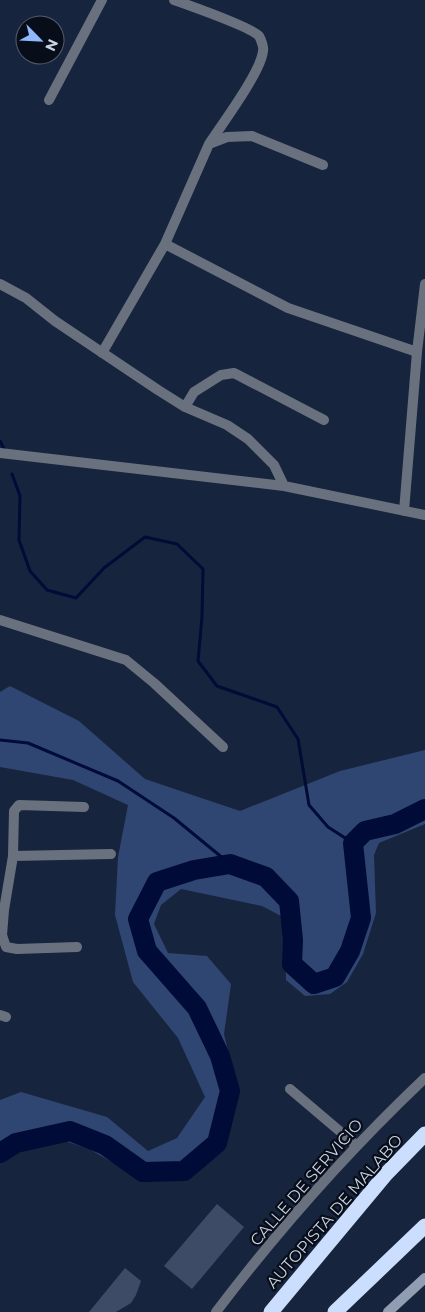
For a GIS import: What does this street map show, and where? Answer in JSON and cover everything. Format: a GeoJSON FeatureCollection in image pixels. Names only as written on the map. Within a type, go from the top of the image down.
{"type":"FeatureCollection","features":[{"type":"Feature","properties":{"kind":"highway","name":"AUTOPISTA DE MALABO"},"geometry":{"type":"LineString","coordinates":[[271,1312],[386,1174],[425,1134]]}},
{"type":"Feature","properties":{"kind":"highway"},"geometry":{"type":"LineString","coordinates":[[335,1312],[425,1226]]}},
{"type":"Feature","properties":{"kind":"street"},"geometry":{"type":"LineString","coordinates":[[49,100],[102,0]]}},
{"type":"Feature","properties":{"kind":"street"},"geometry":{"type":"LineString","coordinates":[[102,353],[165,244],[209,144],[259,67],[264,49],[259,36],[247,29],[174,0]]}},
{"type":"Feature","properties":{"kind":"street"},"geometry":{"type":"LineString","coordinates":[[209,144],[227,137],[252,136],[323,164]]}},
{"type":"Feature","properties":{"kind":"street"},"geometry":{"type":"LineString","coordinates":[[165,244],[288,308],[417,352]]}},
{"type":"Feature","properties":{"kind":"street"},"geometry":{"type":"LineString","coordinates":[[0,284],[26,298],[55,321],[184,407],[227,425],[248,439],[274,465],[284,486]]}},
{"type":"Feature","properties":{"kind":"street"},"geometry":{"type":"LineString","coordinates":[[404,511],[417,352],[425,284]]}},
{"type":"Feature","properties":{"kind":"street"},"geometry":{"type":"LineString","coordinates":[[184,407],[194,392],[221,375],[234,373],[324,420]]}},
{"type":"Feature","properties":{"kind":"street"},"geometry":{"type":"LineString","coordinates":[[0,453],[284,486],[425,515]]}},
{"type":"Feature","properties":{"kind":"street"},"geometry":{"type":"LineString","coordinates":[[0,620],[126,660],[154,683],[223,747]]}},
{"type":"Feature","properties":{"kind":"street"},"geometry":{"type":"LineString","coordinates":[[77,947],[17,949],[6,947],[2,935],[2,910],[13,856],[14,811],[19,805],[84,808]]}},
{"type":"Feature","properties":{"kind":"street"},"geometry":{"type":"LineString","coordinates":[[13,856],[111,854]]}},
{"type":"Feature","properties":{"kind":"street","name":"CALLE DE SERVICIO"},"geometry":{"type":"LineString","coordinates":[[216,1312],[279,1234],[356,1145],[425,1078]]}},
{"type":"Feature","properties":{"kind":"street"},"geometry":{"type":"LineString","coordinates":[[290,1089],[356,1145]]}},
{"type":"Feature","properties":{"kind":"street"},"geometry":{"type":"LineString","coordinates":[[388,1312],[425,1278]]}},
{"type":"Feature","properties":{"kind":"shaded area"},"geometry":{"type":"Polygon","coordinates":[[[10,686],[79,721],[145,779],[240,811],[340,771],[425,750],[425,824],[379,843],[374,855],[376,913],[363,954],[347,982],[330,994],[305,996],[286,980],[285,933],[281,916],[262,906],[181,889],[161,905],[154,924],[168,953],[207,956],[231,984],[224,1034],[234,1076],[236,1105],[225,1141],[189,1178],[145,1181],[89,1149],[53,1137],[16,1147],[0,1161],[0,1100],[21,1092],[107,1117],[148,1151],[177,1138],[205,1097],[178,1038],[133,982],[115,915],[118,857],[128,805],[73,780],[0,767],[0,692],[10,686]]]}},
{"type":"Feature","properties":{"kind":"building"},"geometry":{"type":"Polygon","coordinates":[[[217,1204],[244,1227],[192,1289],[164,1266],[217,1204]]]}},
{"type":"Feature","properties":{"kind":"building"},"geometry":{"type":"Polygon","coordinates":[[[125,1268],[141,1281],[131,1303],[116,1312],[89,1312],[125,1268]]]}},
{"type":"Feature","properties":{"kind":"waterway"},"geometry":{"type":"LineString","coordinates":[[0,441],[5,451]]}},
{"type":"Feature","properties":{"kind":"waterway"},"geometry":{"type":"LineString","coordinates":[[12,474],[20,496],[19,540],[30,571],[47,590],[76,598],[104,568],[145,537],[177,544],[203,569],[202,617],[198,661],[217,686],[277,707],[298,739],[309,805],[328,827],[353,843]]}},
{"type":"Feature","properties":{"kind":"waterway"},"geometry":{"type":"LineString","coordinates":[[0,740],[28,743],[118,781],[174,818],[230,864]]}},
{"type":"Feature","properties":{"kind":"waterway"},"geometry":{"type":"LineString","coordinates":[[0,1153],[16,1143],[70,1131],[105,1145],[143,1172],[184,1171],[217,1143],[230,1091],[220,1056],[197,1008],[147,951],[138,919],[157,882],[194,870],[230,864],[266,877],[289,901],[293,940],[292,964],[314,984],[335,977],[350,951],[361,918],[353,843],[365,831],[395,824],[425,809]]}}]}
